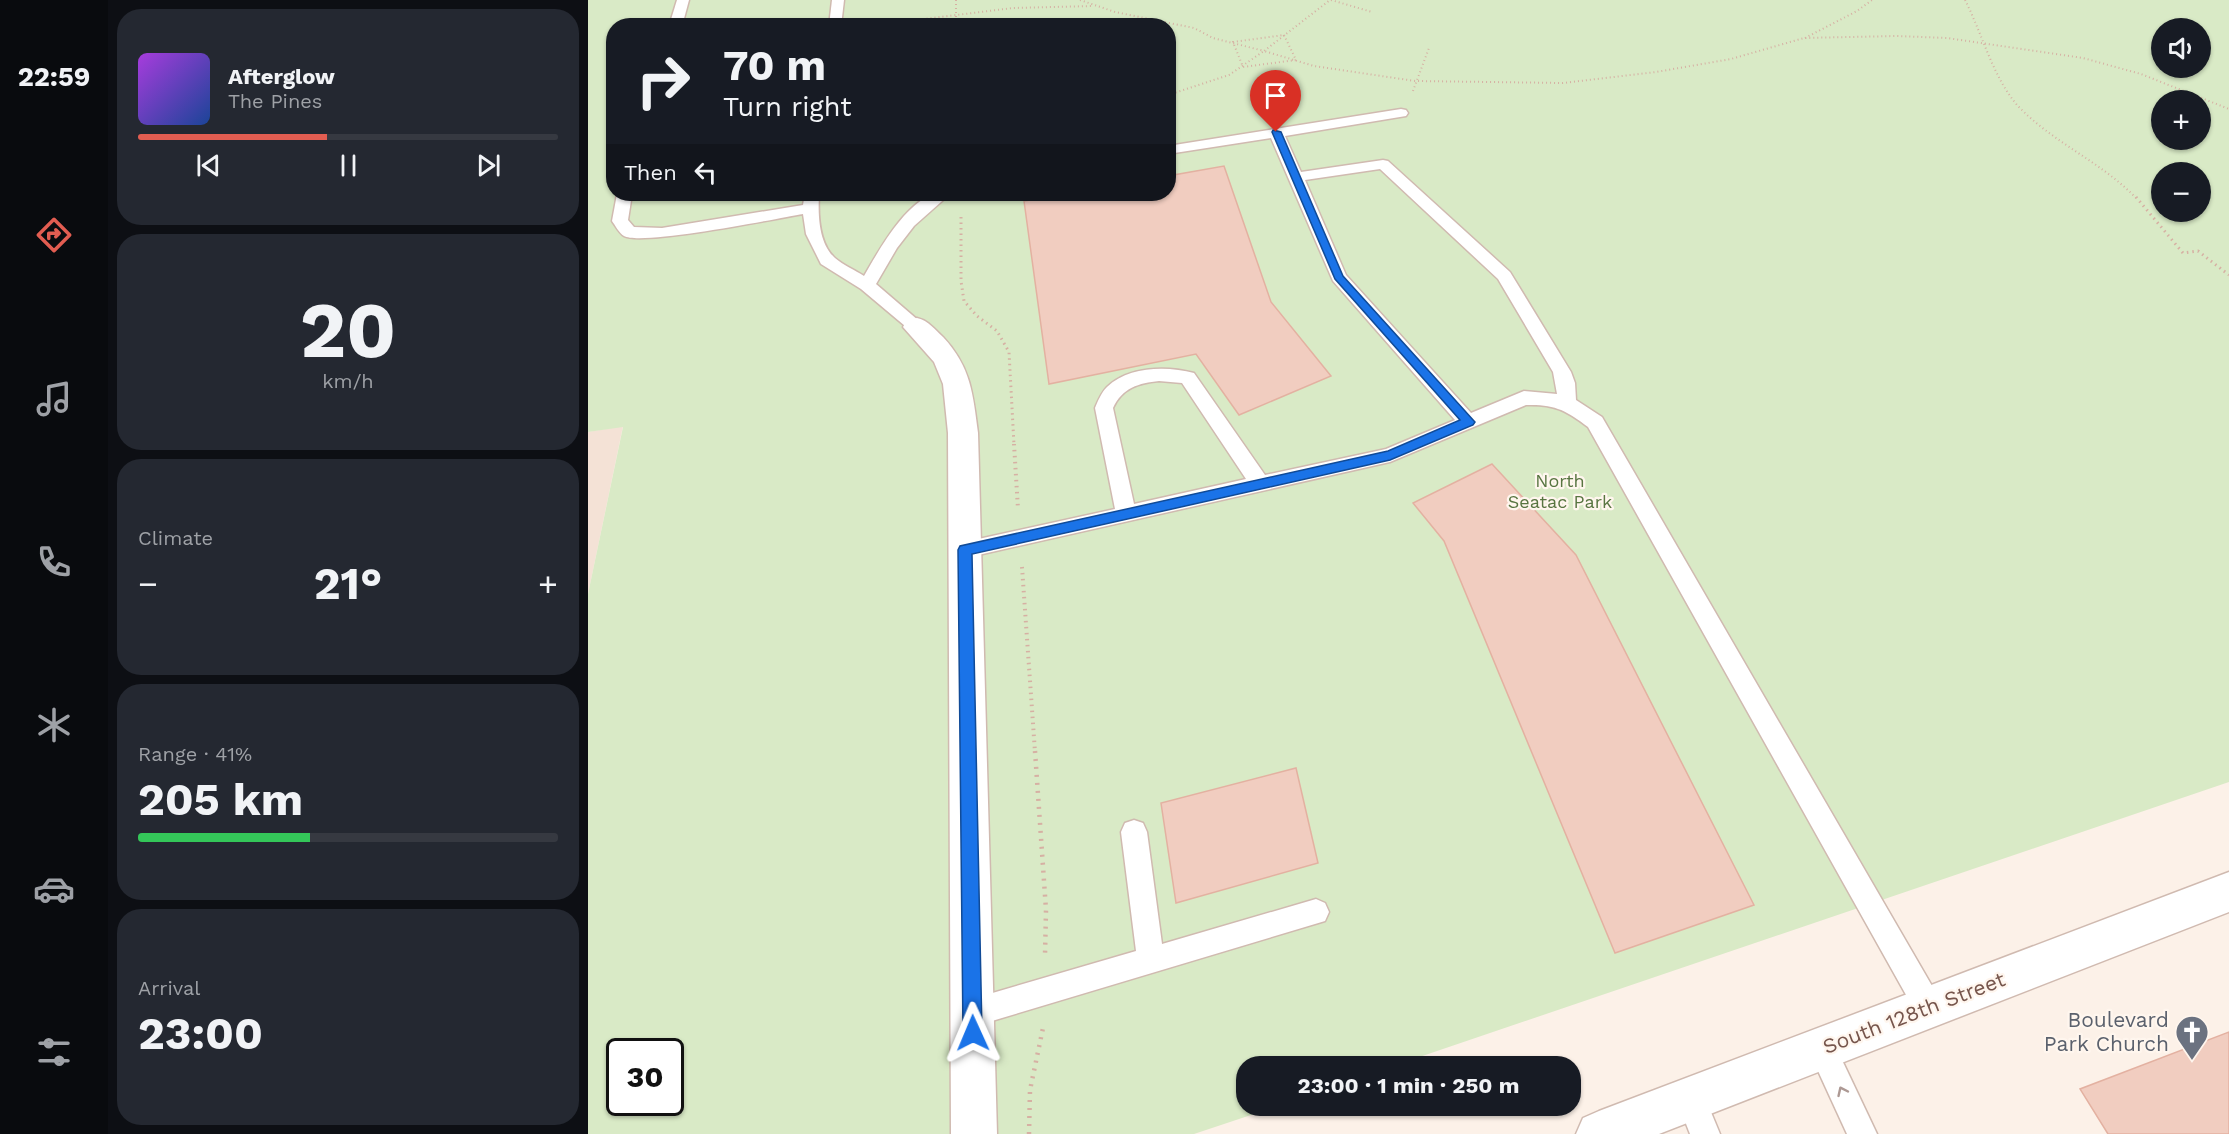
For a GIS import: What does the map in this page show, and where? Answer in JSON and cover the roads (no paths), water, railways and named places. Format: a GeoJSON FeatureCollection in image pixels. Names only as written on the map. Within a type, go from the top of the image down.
{"type":"FeatureCollection","features":[{"type":"Feature","properties":{"kind":"street"},"geometry":{"type":"LineString","coordinates":[[917,327],[946,358],[957,384],[963,433],[974,1134]]}},
{"type":"Feature","properties":{"kind":"street","name":"South 128th Street"},"geometry":{"type":"LineString","coordinates":[[1599,1134],[1698,1116],[1822,1049],[2229,892]]}},
{"type":"Feature","properties":{"kind":"lane"},"geometry":{"type":"LineString","coordinates":[[677,18],[682,0]]}},
{"type":"Feature","properties":{"kind":"lane"},"geometry":{"type":"LineString","coordinates":[[836,18],[838,0]]}},
{"type":"Feature","properties":{"kind":"lane"},"geometry":{"type":"LineString","coordinates":[[1176,149],[1401,113]]}},
{"type":"Feature","properties":{"kind":"lane"},"geometry":{"type":"LineString","coordinates":[[1276,132],[1339,277],[1468,422]]}},
{"type":"Feature","properties":{"kind":"lane"},"geometry":{"type":"LineString","coordinates":[[1296,177],[1383,164],[1504,276],[1562,372],[1566,383],[1567,402]]}},
{"type":"Feature","properties":{"kind":"lane"},"geometry":{"type":"LineString","coordinates":[[623,201],[620,221],[629,232],[642,234],[662,233],[811,201],[814,234],[827,260],[867,285],[917,327]]}},
{"type":"Feature","properties":{"kind":"lane"},"geometry":{"type":"LineString","coordinates":[[867,285],[893,241],[914,214],[933,201]]}},
{"type":"Feature","properties":{"kind":"lane"},"geometry":{"type":"LineString","coordinates":[[1126,514],[1104,408],[1112,392],[1127,381],[1174,374],[1188,378],[1260,484]]}},
{"type":"Feature","properties":{"kind":"lane"},"geometry":{"type":"LineString","coordinates":[[965,550],[1390,455],[1524,398],[1548,397],[1567,402],[1595,422],[1929,1008]]}},
{"type":"Feature","properties":{"kind":"lane"},"geometry":{"type":"LineString","coordinates":[[1134,832],[1151,961]]}},
{"type":"Feature","properties":{"kind":"lane"},"geometry":{"type":"LineString","coordinates":[[972,1013],[1316,912]]}},
{"type":"Feature","properties":{"kind":"lane"},"geometry":{"type":"LineString","coordinates":[[1822,1049],[1862,1134]]}},
{"type":"Feature","properties":{"kind":"place","name":"Boulevard Park Church"},"geometry":{"type":"Point","coordinates":[2192,1061]}},
{"type":"Feature","properties":{"kind":"park label","name":"North Seatac Park"},"geometry":{"type":"Point","coordinates":[1560,491]}}]}
